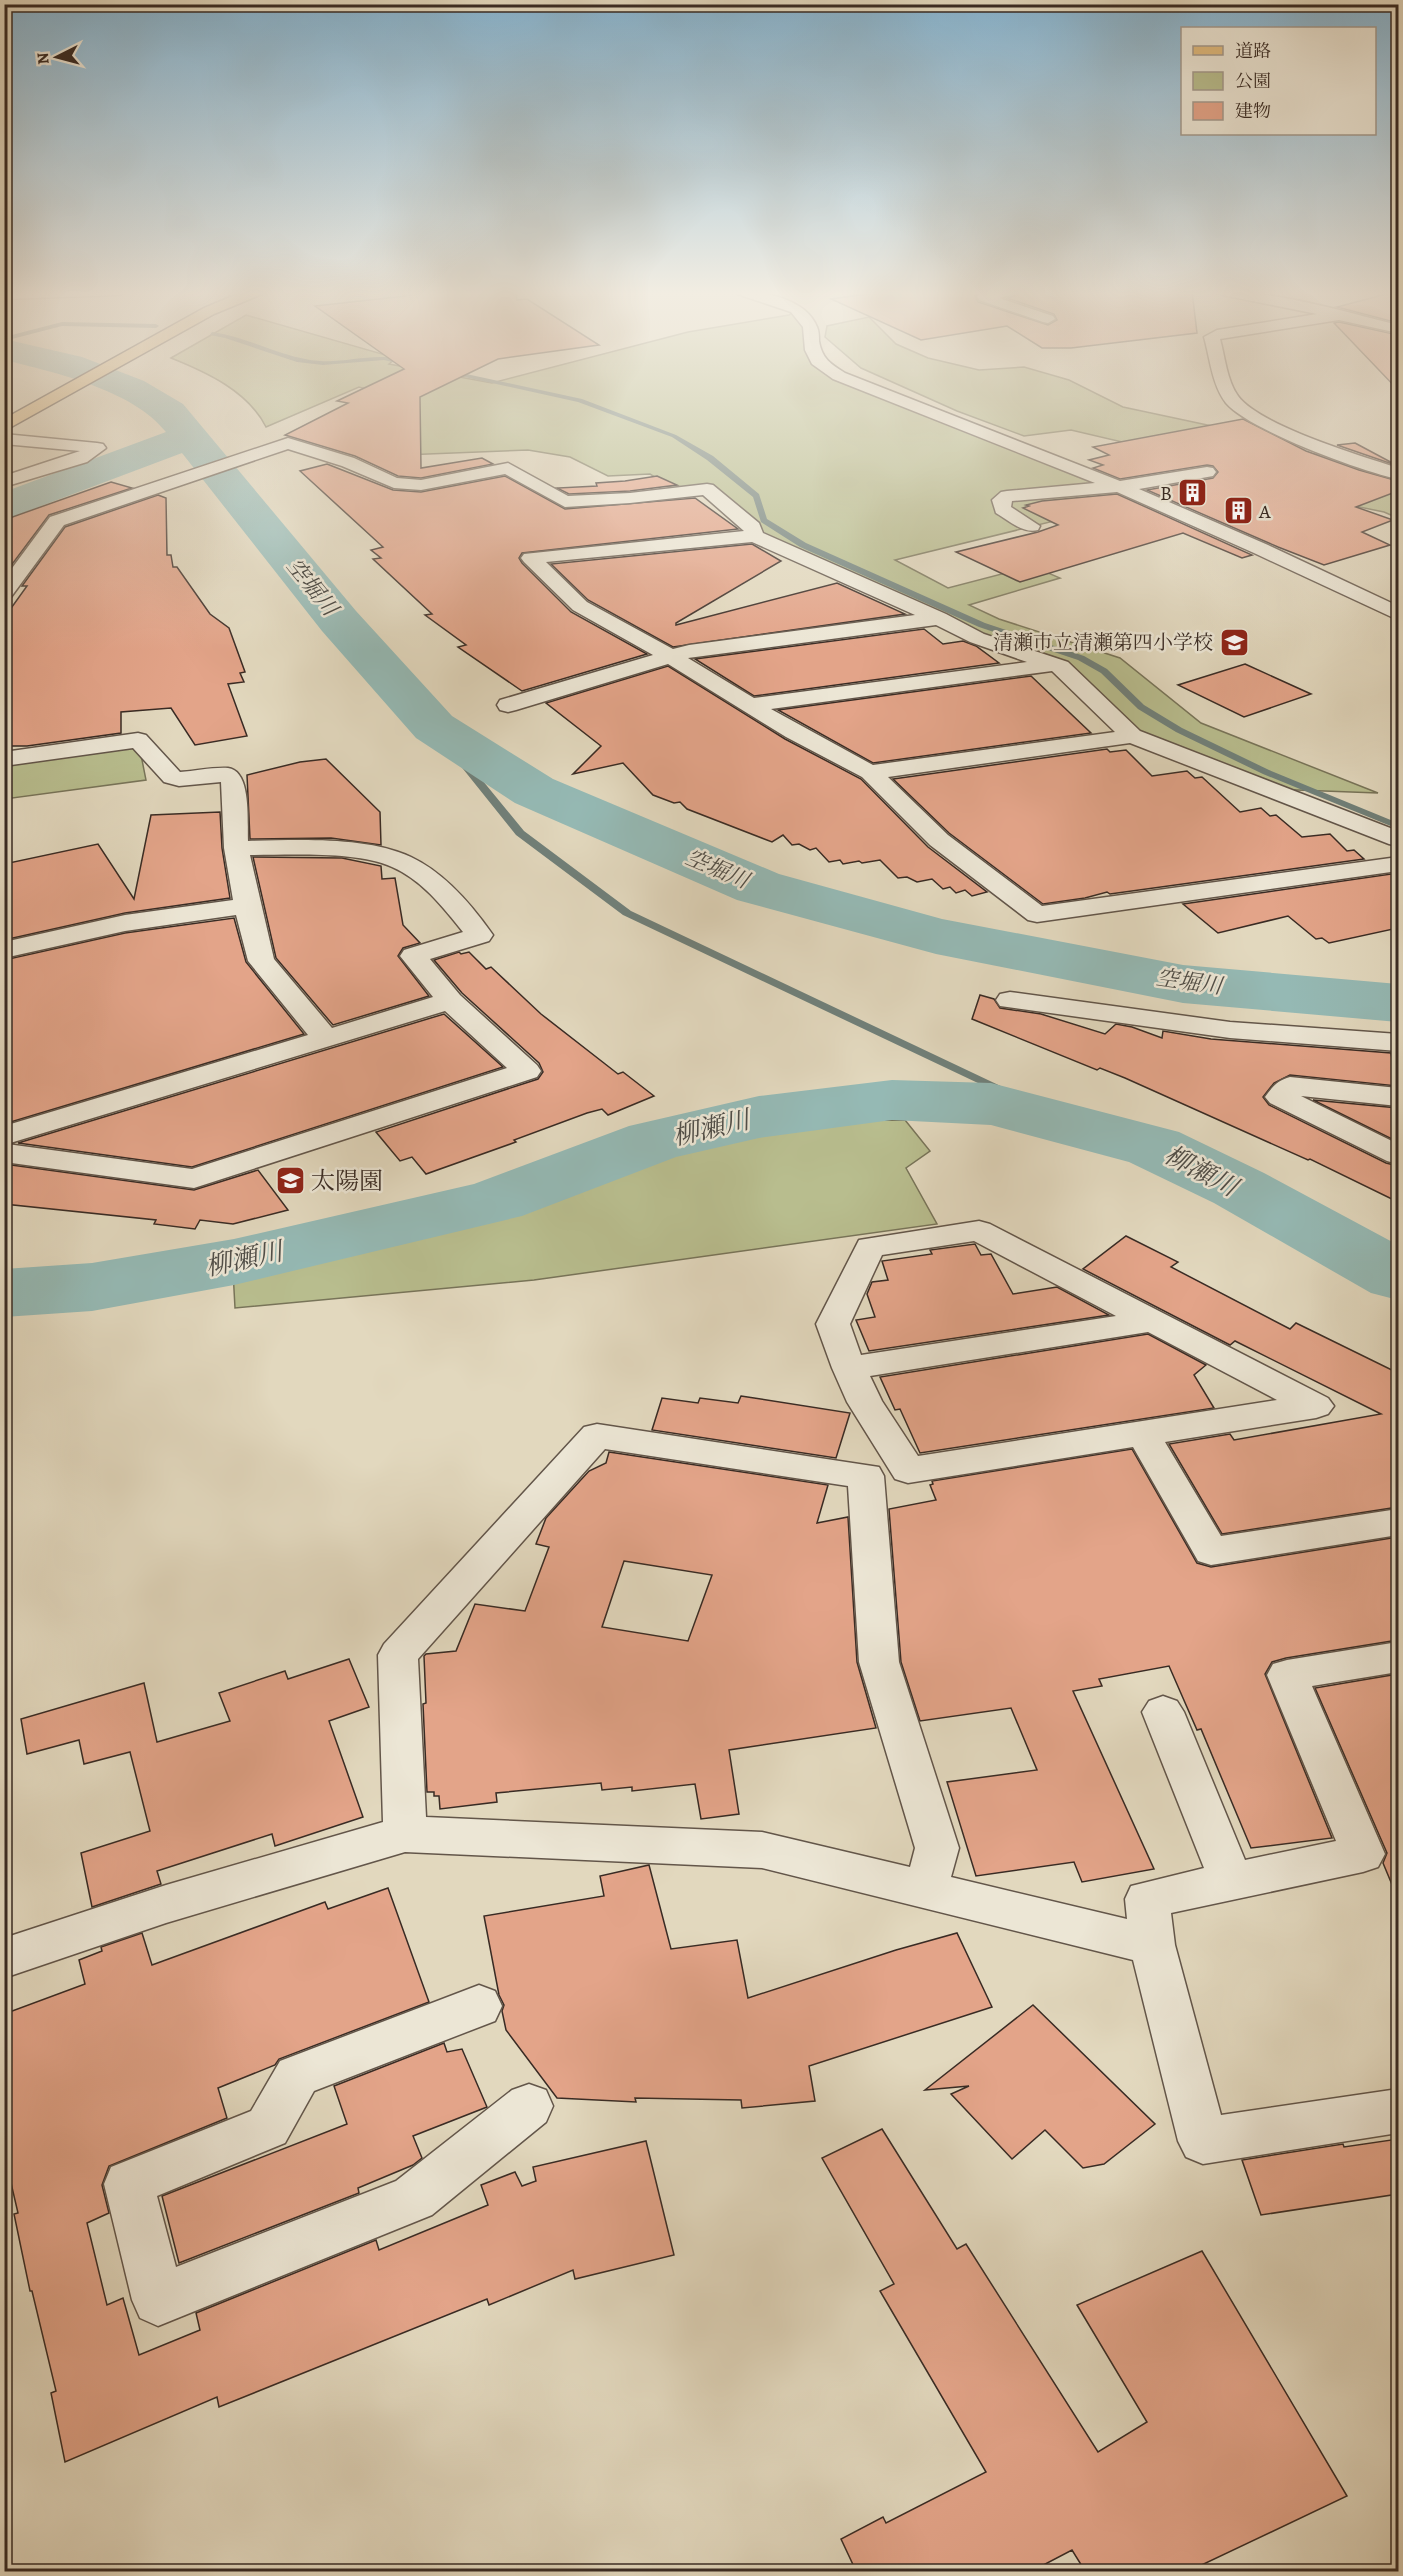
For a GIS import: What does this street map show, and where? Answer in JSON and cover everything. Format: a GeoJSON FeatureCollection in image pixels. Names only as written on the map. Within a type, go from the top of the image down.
{"type":"FeatureCollection","features":[{"type":"Feature","properties":{"kind":"main road"},"geometry":{"type":"LineString","coordinates":[[7,432],[43,411]]}},
{"type":"Feature","properties":{"kind":"main road"},"geometry":{"type":"LineString","coordinates":[[7,432],[34,425],[49,411]]}},
{"type":"Feature","properties":{"kind":"street"},"geometry":{"type":"LineString","coordinates":[[929,411],[1256,545],[1398,614]]}},
{"type":"Feature","properties":{"kind":"street"},"geometry":{"type":"LineString","coordinates":[[1243,411],[1274,427],[1398,474]]}},
{"type":"Feature","properties":{"kind":"street"},"geometry":{"type":"LineString","coordinates":[[4,482],[81,458],[97,448],[7,432]]}},
{"type":"Feature","properties":{"kind":"street"},"geometry":{"type":"LineString","coordinates":[[4,593],[57,521],[152,487],[288,443],[348,462],[393,483],[421,485],[508,468],[565,502],[630,498],[707,489],[752,527],[754,537]]}},
{"type":"Feature","properties":{"kind":"street"},"geometry":{"type":"LineString","coordinates":[[1031,526],[1002,509],[1001,500],[1007,496],[1116,487],[1207,472]]}},
{"type":"Feature","properties":{"kind":"street"},"geometry":{"type":"LineString","coordinates":[[1398,839],[1132,736],[1060,668],[977,638],[939,618],[754,537],[531,558],[580,606],[672,657],[794,732],[870,772],[939,840],[1036,914],[1398,864]]}},
{"type":"Feature","properties":{"kind":"street"},"geometry":{"type":"LineString","coordinates":[[14,549],[34,551]]}},
{"type":"Feature","properties":{"kind":"street"},"geometry":{"type":"LineString","coordinates":[[508,705],[689,651],[939,618]]}},
{"type":"Feature","properties":{"kind":"street"},"geometry":{"type":"LineString","coordinates":[[749,705],[1054,665]]}},
{"type":"Feature","properties":{"kind":"street"},"geometry":{"type":"LineString","coordinates":[[870,772],[1132,736]]}},
{"type":"Feature","properties":{"kind":"street"},"geometry":{"type":"LineString","coordinates":[[4,759],[138,740],[172,777],[179,779],[227,775],[234,781],[236,848],[261,961],[326,1038]]}},
{"type":"Feature","properties":{"kind":"street"},"geometry":{"type":"LineString","coordinates":[[4,1154],[194,1179],[527,1071],[450,1001],[413,956],[480,935],[450,897],[418,872],[399,861],[383,856],[347,852],[236,848]]}},
{"type":"Feature","properties":{"kind":"street"},"geometry":{"type":"LineString","coordinates":[[4,950],[125,923],[247,906]]}},
{"type":"Feature","properties":{"kind":"street"},"geometry":{"type":"LineString","coordinates":[[1010,1000],[1230,1030],[1398,1043]]}},
{"type":"Feature","properties":{"kind":"street"},"geometry":{"type":"LineString","coordinates":[[4,1136],[450,1001]]}},
{"type":"Feature","properties":{"kind":"street"},"geometry":{"type":"LineString","coordinates":[[1398,1097],[1290,1086],[1280,1097],[1398,1155]]}},
{"type":"Feature","properties":{"kind":"street"},"geometry":{"type":"LineString","coordinates":[[405,1833],[398,1655],[597,1436],[866,1476],[908,1470],[1143,1434],[1316,1406],[979,1231],[870,1247],[833,1324],[849,1368],[865,1402],[908,1470]]}},
{"type":"Feature","properties":{"kind":"street"},"geometry":{"type":"LineString","coordinates":[[849,1368],[1152,1321]]}},
{"type":"Feature","properties":{"kind":"street"},"geometry":{"type":"LineString","coordinates":[[1143,1434],[1211,1551],[1398,1522]]}},
{"type":"Feature","properties":{"kind":"street"},"geometry":{"type":"LineString","coordinates":[[866,1476],[879,1662],[937,1848],[926,1890]]}},
{"type":"Feature","properties":{"kind":"street"},"geometry":{"type":"LineString","coordinates":[[1398,1657],[1287,1675],[1363,1854],[1147,1899],[1152,1945],[1203,2141],[1398,2111]]}},
{"type":"Feature","properties":{"kind":"street"},"geometry":{"type":"LineString","coordinates":[[1163,1712],[1232,1882]]}},
{"type":"Feature","properties":{"kind":"street"},"geometry":{"type":"LineString","coordinates":[[4,1958],[166,1904],[405,1833],[762,1850],[1152,1945]]}},
{"type":"Feature","properties":{"kind":"street"},"geometry":{"type":"LineString","coordinates":[[478,2006],[297,2076],[268,2127],[129,2184],[158,2300],[414,2198],[529,2106]]}},
{"type":"Feature","properties":{"kind":"green space"},"geometry":{"type":"Polygon","coordinates":[[[255,411],[303,411],[266,427],[255,411]]]}},
{"type":"Feature","properties":{"kind":"green space"},"geometry":{"type":"Polygon","coordinates":[[[409,411],[936,411],[1148,498],[895,560],[948,588],[1032,566],[1060,578],[969,605],[999,619],[1120,658],[1201,723],[1378,793],[1270,789],[1132,736],[1054,665],[754,536],[707,489],[679,492],[650,474],[608,476],[570,457],[528,450],[403,455],[409,411]]]}},
{"type":"Feature","properties":{"kind":"green space"},"geometry":{"type":"Polygon","coordinates":[[[958,411],[1143,411],[1212,426],[1313,454],[1334,454],[1398,475],[1398,518],[1384,512],[1237,482],[1207,472],[1233,468],[1071,430],[1024,436],[958,411]]]}},
{"type":"Feature","properties":{"kind":"green space"},"geometry":{"type":"Polygon","coordinates":[[[138,740],[146,780],[5,799],[4,759],[138,740]]]}},
{"type":"Feature","properties":{"kind":"green space"},"geometry":{"type":"Polygon","coordinates":[[[905,1120],[930,1151],[906,1168],[937,1224],[534,1280],[235,1308],[233,1271],[496,1212],[651,1150],[793,1121],[905,1120]]]}},
{"type":"Feature","properties":{"kind":"building"},"geometry":{"type":"Polygon","coordinates":[[[332,411],[420,411],[421,468],[482,458],[493,464],[421,478],[398,476],[355,456],[285,435],[332,411]]]}},
{"type":"Feature","properties":{"kind":"building"},"geometry":{"type":"Polygon","coordinates":[[[1243,419],[1306,451],[1398,481],[1398,491],[1356,507],[1393,520],[1362,532],[1390,545],[1324,565],[1147,490],[1213,478],[1218,472],[1213,466],[1207,465],[1120,479],[1093,468],[1103,465],[1089,460],[1109,455],[1093,447],[1243,419]]]}},
{"type":"Feature","properties":{"kind":"building"},"geometry":{"type":"Polygon","coordinates":[[[1355,443],[1398,466],[1337,445],[1355,443]]]}},
{"type":"Feature","properties":{"kind":"building"},"geometry":{"type":"Polygon","coordinates":[[[327,464],[393,490],[421,492],[505,476],[565,509],[695,498],[738,529],[522,553],[519,558],[522,563],[571,612],[647,654],[522,691],[458,647],[466,645],[425,615],[432,614],[373,559],[381,558],[371,550],[383,547],[300,471],[327,464]]]}},
{"type":"Feature","properties":{"kind":"building"},"geometry":{"type":"Polygon","coordinates":[[[657,476],[677,485],[630,491],[569,494],[557,488],[597,486],[596,483],[657,476]]]}},
{"type":"Feature","properties":{"kind":"building"},"geometry":{"type":"Polygon","coordinates":[[[111,482],[132,488],[49,515],[4,575],[4,520],[111,482]]]}},
{"type":"Feature","properties":{"kind":"building"},"geometry":{"type":"Polygon","coordinates":[[[1117,494],[1252,555],[1242,558],[1183,533],[1020,582],[956,552],[1058,525],[1023,508],[1029,506],[1026,505],[1042,501],[1117,494]]]}},
{"type":"Feature","properties":{"kind":"building"},"geometry":{"type":"Polygon","coordinates":[[[158,495],[166,498],[167,555],[171,555],[173,567],[177,567],[210,614],[229,628],[245,672],[240,673],[244,682],[228,684],[247,736],[195,745],[171,708],[121,712],[121,733],[27,746],[4,746],[4,618],[27,586],[22,586],[65,527],[158,495]]]}},
{"type":"Feature","properties":{"kind":"building"},"geometry":{"type":"Polygon","coordinates":[[[752,544],[781,561],[676,625],[837,583],[905,614],[673,647],[588,600],[551,564],[752,544]]]}},
{"type":"Feature","properties":{"kind":"building"},"geometry":{"type":"Polygon","coordinates":[[[924,629],[943,644],[963,641],[976,646],[999,663],[754,696],[695,659],[924,629]]]}},
{"type":"Feature","properties":{"kind":"building"},"geometry":{"type":"Polygon","coordinates":[[[1245,664],[1311,694],[1244,717],[1178,685],[1245,664]]]}},
{"type":"Feature","properties":{"kind":"building"},"geometry":{"type":"Polygon","coordinates":[[[668,666],[785,739],[861,779],[928,847],[987,892],[972,896],[965,890],[956,893],[950,887],[943,889],[932,879],[917,882],[907,877],[898,878],[880,860],[843,864],[840,860],[829,862],[816,848],[810,850],[799,844],[792,845],[783,835],[772,842],[687,809],[680,802],[674,803],[653,795],[623,763],[573,774],[601,746],[546,703],[668,666]]]}},
{"type":"Feature","properties":{"kind":"building"},"geometry":{"type":"Polygon","coordinates":[[[1031,676],[1091,733],[873,763],[778,710],[1031,676]]]}},
{"type":"Feature","properties":{"kind":"building"},"geometry":{"type":"Polygon","coordinates":[[[1107,749],[1110,752],[1126,750],[1152,776],[1187,771],[1195,778],[1202,777],[1240,812],[1261,808],[1270,816],[1276,815],[1302,837],[1330,834],[1347,851],[1354,850],[1364,859],[1110,894],[1107,892],[1085,898],[1043,904],[949,833],[893,779],[1107,749]]]}},
{"type":"Feature","properties":{"kind":"building"},"geometry":{"type":"Polygon","coordinates":[[[326,759],[380,812],[381,845],[331,838],[250,839],[247,775],[300,762],[326,759]]]}},
{"type":"Feature","properties":{"kind":"building"},"geometry":{"type":"Polygon","coordinates":[[[220,812],[222,848],[230,898],[125,913],[4,940],[4,864],[98,844],[134,899],[151,815],[220,812]]]}},
{"type":"Feature","properties":{"kind":"building"},"geometry":{"type":"Polygon","coordinates":[[[253,857],[342,858],[381,866],[382,879],[395,878],[403,925],[420,943],[403,948],[398,956],[429,996],[333,1025],[276,958],[253,857]]]}},
{"type":"Feature","properties":{"kind":"building"},"geometry":{"type":"Polygon","coordinates":[[[1398,873],[1398,928],[1329,943],[1322,938],[1316,939],[1288,916],[1218,933],[1183,904],[1398,873]]]}},
{"type":"Feature","properties":{"kind":"building"},"geometry":{"type":"Polygon","coordinates":[[[234,918],[246,962],[304,1034],[4,1124],[4,960],[125,933],[234,918]]]}},
{"type":"Feature","properties":{"kind":"building"},"geometry":{"type":"Polygon","coordinates":[[[459,952],[461,954],[469,952],[486,969],[491,967],[541,1014],[618,1074],[623,1072],[654,1096],[608,1115],[602,1109],[587,1113],[514,1140],[516,1142],[426,1174],[412,1157],[400,1161],[376,1132],[538,1079],[543,1072],[539,1063],[462,993],[434,960],[459,952]]]}},
{"type":"Feature","properties":{"kind":"building"},"geometry":{"type":"Polygon","coordinates":[[[980,995],[994,999],[1000,1008],[1041,1014],[1105,1034],[1116,1024],[1162,1038],[1163,1031],[1211,1039],[1391,1053],[1397,1086],[1290,1075],[1274,1083],[1263,1097],[1269,1105],[1386,1163],[1398,1166],[1398,1202],[1310,1159],[1125,1078],[1100,1068],[1097,1070],[972,1019],[980,995]]]}},
{"type":"Feature","properties":{"kind":"building"},"geometry":{"type":"Polygon","coordinates":[[[444,1014],[503,1067],[192,1167],[18,1143],[444,1014]]]}},
{"type":"Feature","properties":{"kind":"building"},"geometry":{"type":"Polygon","coordinates":[[[1313,1100],[1398,1108],[1398,1142],[1313,1100]]]}},
{"type":"Feature","properties":{"kind":"building"},"geometry":{"type":"Polygon","coordinates":[[[4,1164],[194,1190],[258,1170],[288,1210],[233,1224],[200,1220],[195,1229],[154,1224],[156,1220],[4,1204],[4,1164]]]}},
{"type":"Feature","properties":{"kind":"building"},"geometry":{"type":"Polygon","coordinates":[[[1126,1236],[1178,1262],[1171,1267],[1290,1329],[1296,1323],[1398,1373],[1398,1507],[1222,1534],[1169,1444],[1230,1434],[1234,1440],[1381,1414],[1235,1341],[1230,1345],[1083,1269],[1126,1236]]]}},
{"type":"Feature","properties":{"kind":"building"},"geometry":{"type":"Polygon","coordinates":[[[975,1244],[981,1255],[991,1254],[1013,1294],[1057,1287],[1109,1315],[869,1351],[856,1320],[875,1317],[867,1294],[872,1282],[888,1280],[882,1261],[932,1254],[930,1250],[975,1244]]]}},
{"type":"Feature","properties":{"kind":"building"},"geometry":{"type":"Polygon","coordinates":[[[1148,1334],[1206,1365],[1194,1375],[1214,1408],[920,1453],[900,1409],[895,1410],[880,1377],[1148,1334]]]}},
{"type":"Feature","properties":{"kind":"building"},"geometry":{"type":"Polygon","coordinates":[[[741,1396],[850,1413],[836,1458],[652,1430],[662,1398],[698,1403],[700,1398],[738,1403],[741,1396]]]}},
{"type":"Feature","properties":{"kind":"building"},"geometry":{"type":"Polygon","coordinates":[[[1132,1449],[1197,1563],[1211,1567],[1398,1537],[1398,1640],[1286,1658],[1272,1662],[1265,1674],[1332,1838],[1251,1848],[1201,1729],[1197,1730],[1169,1666],[1099,1679],[1102,1686],[1073,1691],[1154,1869],[1082,1882],[1074,1862],[976,1876],[947,1782],[1037,1770],[1011,1708],[920,1721],[901,1662],[889,1509],[936,1500],[930,1485],[933,1484],[932,1481],[1132,1449]]]}},
{"type":"Feature","properties":{"kind":"building"},"geometry":{"type":"Polygon","coordinates":[[[609,1452],[828,1485],[817,1523],[848,1517],[857,1662],[876,1728],[729,1750],[739,1814],[701,1819],[695,1784],[632,1791],[632,1787],[602,1790],[601,1783],[496,1793],[497,1802],[440,1809],[439,1796],[434,1796],[434,1792],[427,1792],[423,1704],[426,1703],[424,1656],[456,1651],[475,1604],[525,1611],[549,1547],[536,1544],[546,1518],[589,1471],[606,1463],[609,1452]],[[624,1561],[602,1627],[688,1641],[712,1575],[624,1561]]]}},
{"type":"Feature","properties":{"kind":"building"},"geometry":{"type":"Polygon","coordinates":[[[349,1659],[369,1707],[329,1721],[363,1817],[275,1846],[272,1834],[157,1871],[161,1884],[92,1907],[81,1853],[150,1831],[130,1752],[84,1764],[79,1740],[27,1754],[21,1719],[144,1683],[157,1742],[230,1721],[219,1693],[285,1671],[288,1679],[349,1659]]]}},
{"type":"Feature","properties":{"kind":"building"},"geometry":{"type":"Polygon","coordinates":[[[1398,1674],[1398,1899],[1383,1863],[1387,1853],[1315,1688],[1398,1674]]]}},
{"type":"Feature","properties":{"kind":"building"},"geometry":{"type":"Polygon","coordinates":[[[649,1865],[671,1949],[737,1940],[748,1998],[896,1950],[957,1933],[992,2007],[809,2066],[815,2101],[742,2108],[741,2100],[635,2098],[636,2102],[557,2098],[506,2030],[502,2011],[504,2005],[499,1995],[484,1916],[604,1896],[600,1876],[649,1865]]]}},
{"type":"Feature","properties":{"kind":"building"},"geometry":{"type":"Polygon","coordinates":[[[388,1888],[429,2002],[279,2059],[275,2065],[218,2088],[227,2118],[109,2166],[102,2185],[109,2213],[87,2223],[107,2305],[123,2298],[139,2355],[200,2330],[196,2313],[376,2240],[379,2250],[488,2205],[481,2185],[515,2172],[522,2186],[536,2181],[533,2167],[646,2141],[674,2255],[575,2279],[573,2270],[489,2305],[487,2299],[219,2407],[217,2397],[65,2462],[51,2393],[56,2391],[32,2291],[30,2291],[14,2214],[18,2213],[4,2153],[4,2014],[85,1984],[79,1960],[102,1951],[101,1947],[142,1933],[152,1965],[325,1902],[328,1909],[388,1888]]]}},
{"type":"Feature","properties":{"kind":"building"},"geometry":{"type":"Polygon","coordinates":[[[1033,2005],[1155,2124],[1104,2164],[1083,2168],[1045,2130],[1012,2159],[951,2094],[969,2086],[925,2090],[1033,2005]]]}},
{"type":"Feature","properties":{"kind":"building"},"geometry":{"type":"Polygon","coordinates":[[[444,2043],[447,2052],[462,2049],[487,2107],[413,2136],[422,2158],[413,2165],[358,2188],[359,2193],[179,2263],[162,2196],[347,2124],[334,2086],[444,2043]]]}},
{"type":"Feature","properties":{"kind":"building"},"geometry":{"type":"Polygon","coordinates":[[[882,2129],[957,2249],[966,2244],[1098,2452],[1147,2422],[1077,2305],[1202,2251],[1347,2496],[1189,2571],[1085,2571],[1072,2550],[1032,2571],[856,2571],[841,2539],[883,2517],[886,2523],[986,2472],[880,2291],[894,2284],[822,2158],[882,2129]]]}},
{"type":"Feature","properties":{"kind":"building"},"geometry":{"type":"Polygon","coordinates":[[[1398,2139],[1398,2194],[1261,2215],[1242,2160],[1343,2144],[1344,2147],[1398,2139]]]}},
{"type":"Feature","properties":{"kind":"waterway","name":"柳瀬川"},"geometry":{"type":"LineString","coordinates":[[169,411],[190,436]]}},
{"type":"Feature","properties":{"kind":"waterway"},"geometry":{"type":"LineString","coordinates":[[609,411],[674,436],[710,458],[756,496],[764,520],[803,545],[982,625],[1081,658],[1104,671],[1141,707],[1179,730],[1266,772],[1398,826]]}},
{"type":"Feature","properties":{"kind":"waterway","name":"柳瀬川"},"geometry":{"type":"LineString","coordinates":[[4,507],[190,436]]}},
{"type":"Feature","properties":{"kind":"waterway","name":"空堀川"},"geometry":{"type":"LineString","coordinates":[[190,436],[339,621],[434,727],[534,791],[758,887],[936,936],[1183,984],[1398,1003]]}},
{"type":"Feature","properties":{"kind":"waterway"},"geometry":{"type":"LineString","coordinates":[[434,727],[520,833],[627,913],[1077,1125]]}},
{"type":"Feature","properties":{"kind":"waterway","name":"柳瀬川"},"geometry":{"type":"LineString","coordinates":[[4,1293],[92,1287],[234,1262],[496,1201],[654,1141],[759,1117],[892,1100],[991,1104],[1154,1147],[1239,1188],[1398,1276]]}},
{"type":"Feature","properties":{"kind":"place","name":"B"},"geometry":{"type":"Point","coordinates":[1193,493]}},
{"type":"Feature","properties":{"kind":"place","name":"A"},"geometry":{"type":"Point","coordinates":[1238,511]}},
{"type":"Feature","properties":{"kind":"place","name":"清瀬市立清瀬第四小学校"},"geometry":{"type":"Point","coordinates":[1234,642]}},
{"type":"Feature","properties":{"kind":"place","name":"太陽園"},"geometry":{"type":"Point","coordinates":[290,1181]}}]}
